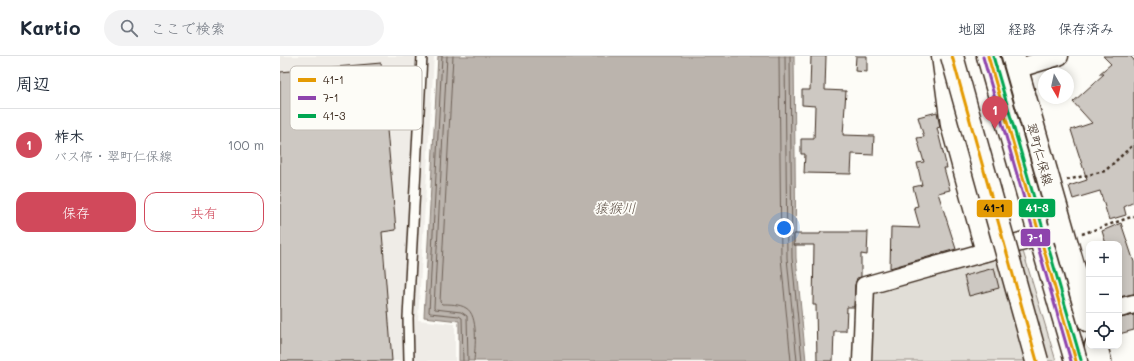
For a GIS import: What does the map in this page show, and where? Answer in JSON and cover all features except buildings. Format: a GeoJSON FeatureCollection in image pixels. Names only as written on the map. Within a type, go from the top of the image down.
{"type":"FeatureCollection","features":[{"type":"Feature","properties":{"kind":"main road"},"geometry":{"type":"LineString","coordinates":[[952,56],[1037,361]]}},
{"type":"Feature","properties":{"kind":"main road","name":"翠町仁保線"},"geometry":{"type":"LineString","coordinates":[[988,56],[1076,361]]}},
{"type":"Feature","properties":{"kind":"main road","name":"翠町仁保線"},"geometry":{"type":"LineString","coordinates":[[1015,63],[1049,185],[1070,233],[1088,313]]}},
{"type":"Feature","properties":{"kind":"main road"},"geometry":{"type":"LineString","coordinates":[[1097,349],[1100,361]]}},
{"type":"Feature","properties":{"kind":"street"},"geometry":{"type":"LineString","coordinates":[[941,56],[950,125],[985,252]]}},
{"type":"Feature","properties":{"kind":"street"},"geometry":{"type":"LineString","coordinates":[[1015,63],[1059,56]]}},
{"type":"Feature","properties":{"kind":"street"},"geometry":{"type":"LineString","coordinates":[[862,361],[865,286],[1040,237],[1070,233]]}},
{"type":"Feature","properties":{"kind":"street"},"geometry":{"type":"LineString","coordinates":[[1122,307],[1134,304]]}},
{"type":"Feature","properties":{"kind":"lane"},"geometry":{"type":"LineString","coordinates":[[421,66],[422,56]]}},
{"type":"Feature","properties":{"kind":"lane"},"geometry":{"type":"LineString","coordinates":[[409,361],[408,318],[418,130]]}},
{"type":"Feature","properties":{"kind":"path"},"geometry":{"type":"LineString","coordinates":[[1049,185],[1105,171],[1134,144]]}},
{"type":"Feature","properties":{"kind":"path"},"geometry":{"type":"LineString","coordinates":[[1070,233],[1134,216]]}},
{"type":"Feature","properties":{"kind":"shaded area"},"geometry":{"type":"Polygon","coordinates":[[[280,56],[434,56],[418,320],[455,324],[455,361],[280,361],[280,56]]]}},
{"type":"Feature","properties":{"kind":"shaded area"},"geometry":{"type":"Polygon","coordinates":[[[1022,248],[1056,361],[868,361],[871,289],[1022,248]]]}},
{"type":"Feature","properties":{"kind":"water","name":"猿猴川"},"geometry":{"type":"Polygon","coordinates":[[[438,56],[794,56],[796,258],[806,361],[459,361],[459,321],[424,317],[438,56]]]}},
{"type":"Feature","properties":{"kind":"transit line","name":"41-1"},"geometry":{"type":"LineString","coordinates":[[952,56],[1037,361]]}},
{"type":"Feature","properties":{"kind":"transit line","name":"41-1"},"geometry":{"type":"LineString","coordinates":[[988,56],[1076,361]]}},
{"type":"Feature","properties":{"kind":"transit line","name":"41-3"},"geometry":{"type":"LineString","coordinates":[[993,56],[1081,360]]}},
{"type":"Feature","properties":{"kind":"transit line","name":"7-1"},"geometry":{"type":"LineString","coordinates":[[983,57],[1071,361]]}},
{"type":"Feature","properties":{"kind":"place","name":"柞木"},"geometry":{"type":"Point","coordinates":[995,129]}}]}
